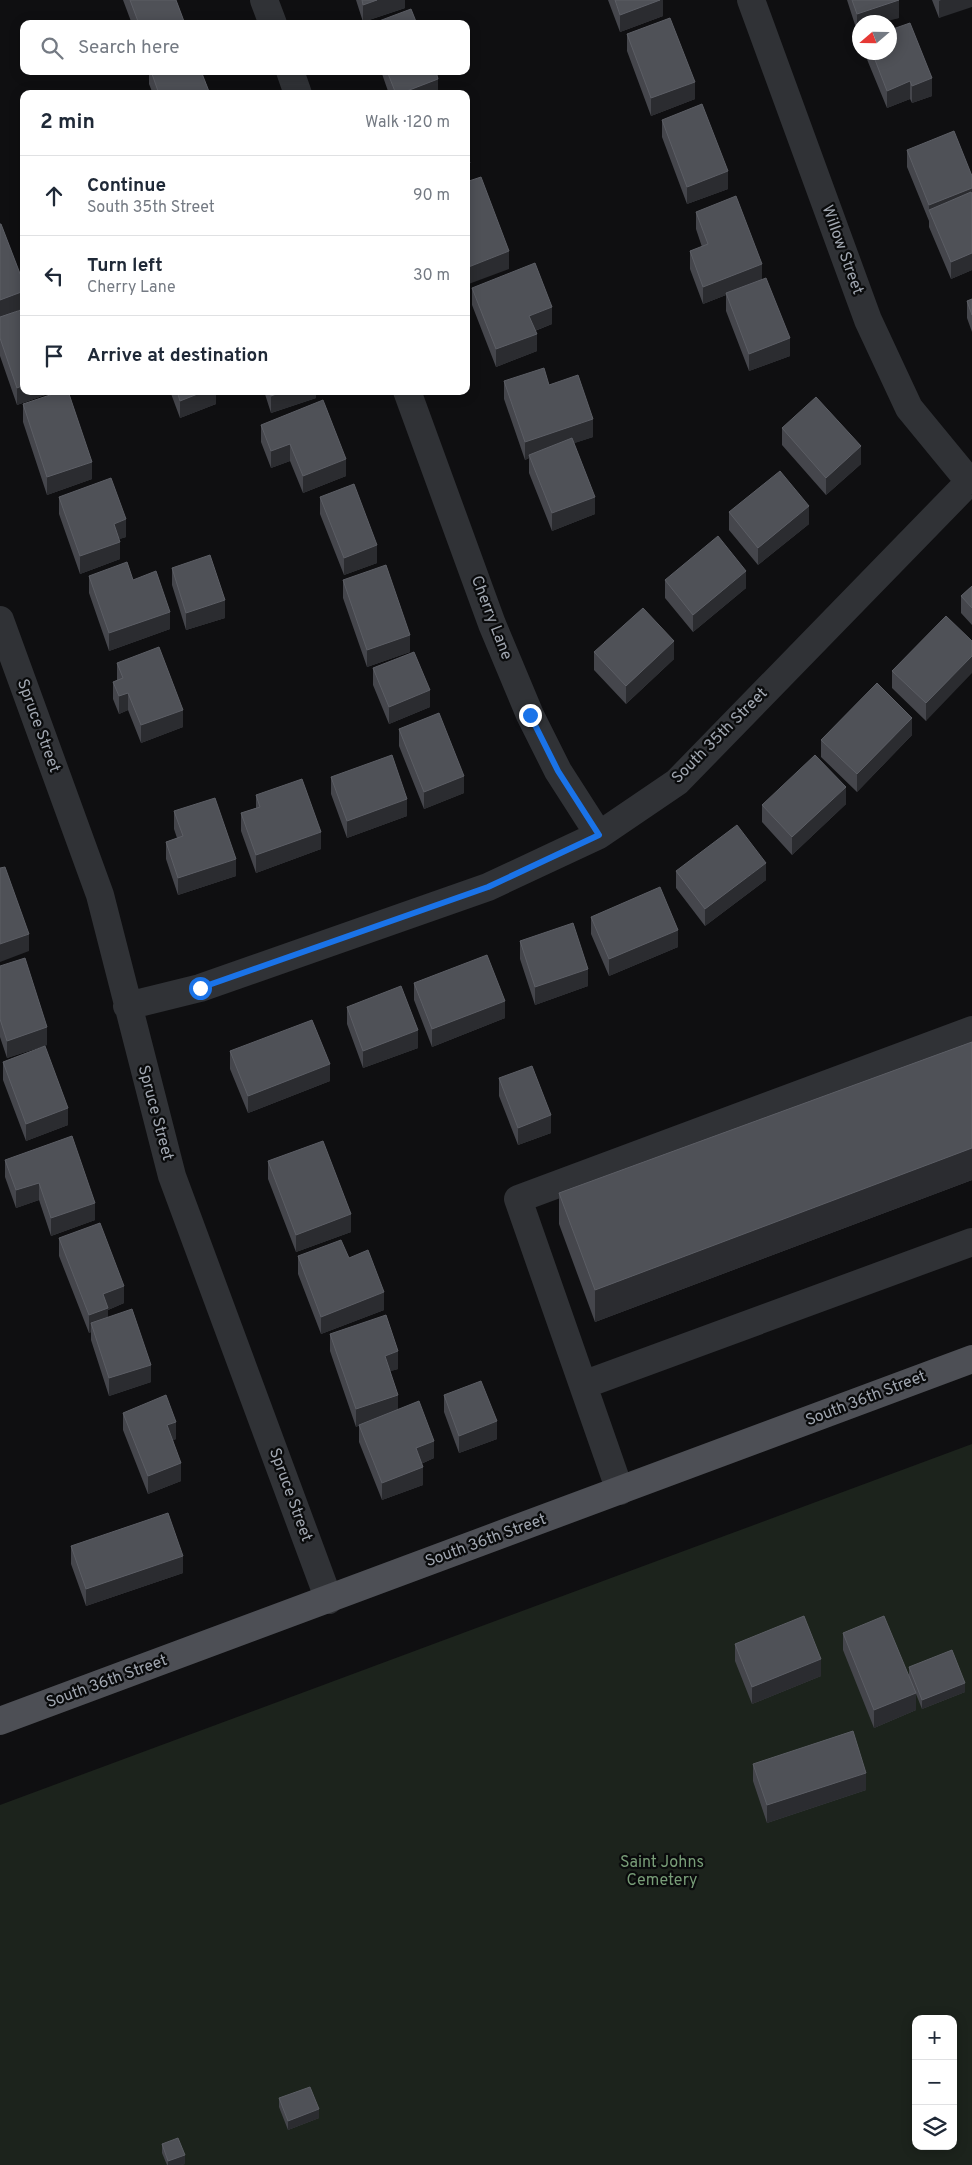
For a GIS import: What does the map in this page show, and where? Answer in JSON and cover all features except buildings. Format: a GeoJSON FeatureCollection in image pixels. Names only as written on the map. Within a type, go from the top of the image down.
{"type":"FeatureCollection","features":[{"type":"Feature","properties":{"kind":"main road","name":"South 36th Street"},"geometry":{"type":"LineString","coordinates":[[0,1721],[972,1359]]}},
{"type":"Feature","properties":{"kind":"street"},"geometry":{"type":"LineString","coordinates":[[264,0],[271,20]]}},
{"type":"Feature","properties":{"kind":"street","name":"Willow Street"},"geometry":{"type":"LineString","coordinates":[[751,0],[868,320],[909,408],[970,480]]}},
{"type":"Feature","properties":{"kind":"street"},"geometry":{"type":"LineString","coordinates":[[291,75],[297,90]]}},
{"type":"Feature","properties":{"kind":"street","name":"Cherry Lane"},"geometry":{"type":"LineString","coordinates":[[408,395],[492,624],[530,715],[558,771],[599,835]]}},
{"type":"Feature","properties":{"kind":"street","name":"South 35th Street"},"geometry":{"type":"LineString","coordinates":[[127,1006],[200,988],[488,887],[599,835],[677,782],[970,480]]}},
{"type":"Feature","properties":{"kind":"street","name":"Spruce Street"},"geometry":{"type":"LineString","coordinates":[[0,620],[100,895],[172,1176],[328,1600]]}},
{"type":"Feature","properties":{"kind":"street"},"geometry":{"type":"LineString","coordinates":[[620,1491],[518,1199],[972,1030]]}},
{"type":"Feature","properties":{"kind":"street"},"geometry":{"type":"LineString","coordinates":[[583,1385],[972,1242]]}},
{"type":"Feature","properties":{"kind":"green space","name":"Saint Johns Cemetery"},"geometry":{"type":"Polygon","coordinates":[[[972,1444],[972,2165],[0,2165],[0,1805],[972,1444]]]}},
{"type":"Feature","properties":{"kind":"route"},"geometry":{"type":"LineString","coordinates":[[200,988],[488,887],[599,835],[558,771],[530,715]]}}]}
